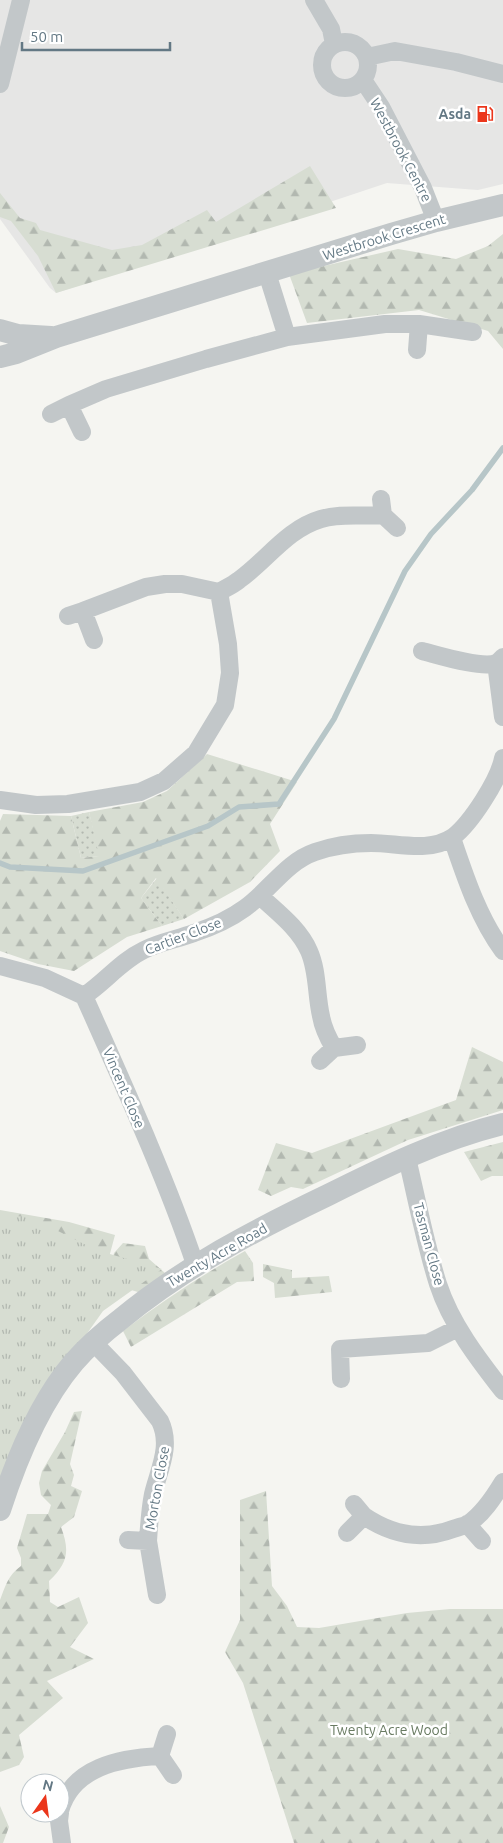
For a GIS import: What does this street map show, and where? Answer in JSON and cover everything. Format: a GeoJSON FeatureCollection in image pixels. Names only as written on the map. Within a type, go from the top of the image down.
{"type":"FeatureCollection","features":[{"type":"Feature","properties":{"kind":"street"},"geometry":{"type":"LineString","coordinates":[[0,84],[21,0]]}},
{"type":"Feature","properties":{"kind":"street"},"geometry":{"type":"LineString","coordinates":[[314,0],[332,29],[334,44]]}},
{"type":"Feature","properties":{"kind":"street"},"geometry":{"type":"LineString","coordinates":[[342,41],[357,45],[367,57],[368,65],[363,80],[350,88],[335,86],[329,82],[322,69],[324,54],[334,44],[342,41]]}},
{"type":"Feature","properties":{"kind":"street"},"geometry":{"type":"LineString","coordinates":[[367,57],[395,51],[456,62],[503,74]]}},
{"type":"Feature","properties":{"kind":"street","name":"Westbrook Centre"},"geometry":{"type":"LineString","coordinates":[[363,80],[381,108],[423,188],[436,221]]}},
{"type":"Feature","properties":{"kind":"street","name":"Westbrook Crescent"},"geometry":{"type":"LineString","coordinates":[[0,356],[16,353],[56,337],[436,221],[503,205]]}},
{"type":"Feature","properties":{"kind":"street"},"geometry":{"type":"LineString","coordinates":[[267,272],[287,337]]}},
{"type":"Feature","properties":{"kind":"street"},"geometry":{"type":"LineString","coordinates":[[51,414],[69,404],[106,389],[287,337],[385,324],[420,324],[473,332]]}},
{"type":"Feature","properties":{"kind":"street"},"geometry":{"type":"LineString","coordinates":[[417,350],[420,324]]}},
{"type":"Feature","properties":{"kind":"street","name":"Westbrook Crescent"},"geometry":{"type":"LineString","coordinates":[[0,330],[18,335],[56,337]]}},
{"type":"Feature","properties":{"kind":"street"},"geometry":{"type":"LineString","coordinates":[[69,404],[82,432]]}},
{"type":"Feature","properties":{"kind":"street"},"geometry":{"type":"LineString","coordinates":[[94,640],[76,614],[146,587],[165,584],[182,584],[219,592],[240,580],[294,531],[309,523],[341,515],[365,517],[382,507],[397,528]]}},
{"type":"Feature","properties":{"kind":"street"},"geometry":{"type":"LineString","coordinates":[[0,800],[36,805],[68,804],[140,792],[164,781],[196,753],[225,704],[230,673],[228,644],[219,592]]}},
{"type":"Feature","properties":{"kind":"street"},"geometry":{"type":"LineString","coordinates":[[422,651],[481,664],[500,660],[503,717]]}},
{"type":"Feature","properties":{"kind":"street"},"geometry":{"type":"LineString","coordinates":[[503,758],[488,793],[462,829],[452,838],[472,894],[503,951]]}},
{"type":"Feature","properties":{"kind":"street","name":"Cartier Close"},"geometry":{"type":"LineString","coordinates":[[84,996],[96,988],[119,966],[144,950],[212,927],[245,908],[292,864],[306,856],[318,851],[369,843],[419,846],[452,838]]}},
{"type":"Feature","properties":{"kind":"street"},"geometry":{"type":"LineString","coordinates":[[260,896],[292,926],[303,939],[310,952],[320,1014],[325,1032],[334,1048]]}},
{"type":"Feature","properties":{"kind":"street"},"geometry":{"type":"LineString","coordinates":[[0,966],[45,978],[84,996]]}},
{"type":"Feature","properties":{"kind":"street","name":"Vincent Close"},"geometry":{"type":"LineString","coordinates":[[84,996],[130,1100],[185,1234],[195,1264]]}},
{"type":"Feature","properties":{"kind":"street"},"geometry":{"type":"LineString","coordinates":[[320,1061],[334,1048],[357,1044]]}},
{"type":"Feature","properties":{"kind":"street","name":"Twenty Acre Road"},"geometry":{"type":"LineString","coordinates":[[0,1510],[28,1439],[44,1408],[73,1363],[93,1342],[145,1299],[195,1264],[294,1211],[407,1158],[455,1138],[503,1124]]}},
{"type":"Feature","properties":{"kind":"street","name":"Tasman Close"},"geometry":{"type":"LineString","coordinates":[[407,1158],[438,1285],[458,1328],[503,1391]]}},
{"type":"Feature","properties":{"kind":"street"},"geometry":{"type":"LineString","coordinates":[[341,1380],[340,1349],[428,1343],[458,1328]]}},
{"type":"Feature","properties":{"kind":"street","name":"Morton Close"},"geometry":{"type":"LineString","coordinates":[[93,1342],[123,1373],[160,1421],[164,1430],[165,1452],[149,1519],[148,1541],[157,1595]]}},
{"type":"Feature","properties":{"kind":"street"},"geometry":{"type":"LineString","coordinates":[[347,1533],[359,1510],[379,1526],[394,1532],[411,1535],[445,1532],[467,1524],[483,1510],[503,1482]]}},
{"type":"Feature","properties":{"kind":"street"},"geometry":{"type":"LineString","coordinates":[[467,1524],[482,1541]]}},
{"type":"Feature","properties":{"kind":"street","name":"Morton Close"},"geometry":{"type":"LineString","coordinates":[[128,1540],[148,1541]]}},
{"type":"Feature","properties":{"kind":"street"},"geometry":{"type":"LineString","coordinates":[[160,1756],[167,1734]]}},
{"type":"Feature","properties":{"kind":"street"},"geometry":{"type":"LineString","coordinates":[[160,1756],[173,1775]]}},
{"type":"Feature","properties":{"kind":"street"},"geometry":{"type":"LineString","coordinates":[[70,1791],[84,1776],[94,1770],[124,1760],[160,1756]]}},
{"type":"Feature","properties":{"kind":"street"},"geometry":{"type":"LineString","coordinates":[[59,1823],[62,1843]]}},
{"type":"Feature","properties":{"kind":"shaded area"},"geometry":{"type":"Polygon","coordinates":[[[0,0],[503,0],[503,184],[478,190],[387,183],[56,293],[50,288],[0,219],[0,0]]]}},
{"type":"Feature","properties":{"kind":"green space"},"geometry":{"type":"Polygon","coordinates":[[[310,166],[336,208],[56,293],[38,256],[11,221],[0,217],[0,193],[20,218],[36,223],[40,230],[112,250],[142,245],[207,210],[216,222],[310,166]]]}},
{"type":"Feature","properties":{"kind":"green space"},"geometry":{"type":"Polygon","coordinates":[[[503,234],[503,349],[488,331],[419,310],[307,323],[289,274],[398,249],[456,259],[488,246],[503,234]]]}},
{"type":"Feature","properties":{"kind":"green space"},"geometry":{"type":"Polygon","coordinates":[[[207,754],[297,782],[270,824],[280,851],[250,882],[184,919],[156,878],[141,898],[162,926],[127,937],[74,971],[38,964],[0,951],[0,821],[3,814],[71,816],[81,858],[99,856],[89,812],[143,802],[167,791],[207,754]]]}},
{"type":"Feature","properties":{"kind":"green space"},"geometry":{"type":"Polygon","coordinates":[[[89,812],[100,856],[81,858],[71,816],[89,812]]]}},
{"type":"Feature","properties":{"kind":"green space"},"geometry":{"type":"Polygon","coordinates":[[[157,878],[184,919],[162,926],[141,898],[157,878]]]}},
{"type":"Feature","properties":{"kind":"green space"},"geometry":{"type":"Polygon","coordinates":[[[472,1047],[503,1062],[503,1110],[408,1140],[303,1189],[291,1187],[271,1196],[258,1190],[276,1143],[312,1153],[456,1100],[472,1047]]]}},
{"type":"Feature","properties":{"kind":"green space"},"geometry":{"type":"Polygon","coordinates":[[[503,1142],[503,1176],[492,1176],[481,1181],[464,1152],[503,1142]]]}},
{"type":"Feature","properties":{"kind":"green space"},"geometry":{"type":"Polygon","coordinates":[[[0,1210],[69,1222],[115,1235],[100,1291],[0,1236],[0,1210]]]}},
{"type":"Feature","properties":{"kind":"green space"},"geometry":{"type":"Polygon","coordinates":[[[28,1216],[96,1250],[162,1269],[103,1311],[27,1418],[0,1482],[0,1217],[28,1216]]]}},
{"type":"Feature","properties":{"kind":"green space"},"geometry":{"type":"Polygon","coordinates":[[[123,1243],[145,1246],[149,1259],[165,1273],[141,1293],[128,1289],[109,1271],[114,1253],[123,1243]]]}},
{"type":"Feature","properties":{"kind":"green space"},"geometry":{"type":"Polygon","coordinates":[[[245,1251],[253,1263],[254,1281],[237,1282],[131,1347],[123,1331],[182,1289],[245,1251]]]}},
{"type":"Feature","properties":{"kind":"green space"},"geometry":{"type":"Polygon","coordinates":[[[263,1264],[292,1270],[292,1278],[329,1276],[332,1292],[275,1298],[274,1283],[263,1277],[263,1264]]]}},
{"type":"Feature","properties":{"kind":"green space"},"geometry":{"type":"Polygon","coordinates":[[[82,1411],[70,1464],[74,1475],[71,1486],[82,1491],[74,1517],[61,1527],[66,1543],[66,1556],[60,1568],[49,1581],[50,1602],[58,1607],[79,1597],[88,1623],[70,1647],[94,1659],[47,1681],[63,1698],[19,1735],[24,1757],[19,1765],[0,1772],[0,1600],[10,1577],[21,1566],[21,1558],[17,1548],[27,1514],[48,1514],[51,1505],[41,1495],[39,1483],[42,1471],[65,1432],[74,1412],[82,1411]]]}},
{"type":"Feature","properties":{"kind":"green space","name":"Twenty Acre Wood"},"geometry":{"type":"Polygon","coordinates":[[[266,1491],[272,1586],[287,1606],[297,1627],[319,1628],[407,1613],[450,1609],[503,1609],[503,1843],[294,1843],[243,1683],[225,1652],[240,1620],[240,1500],[266,1491]]]}},
{"type":"Feature","properties":{"kind":"green space"},"geometry":{"type":"Polygon","coordinates":[[[0,1806],[9,1827],[3,1843],[0,1843],[0,1806]]]}},
{"type":"Feature","properties":{"kind":"waterway"},"geometry":{"type":"LineString","coordinates":[[0,863],[10,867],[83,871],[208,826],[239,807],[279,804],[334,719],[405,571],[431,534],[472,490],[503,448]]}},
{"type":"Feature","properties":{"kind":"place","name":"Asda"},"geometry":{"type":"Point","coordinates":[485,114]}}]}
